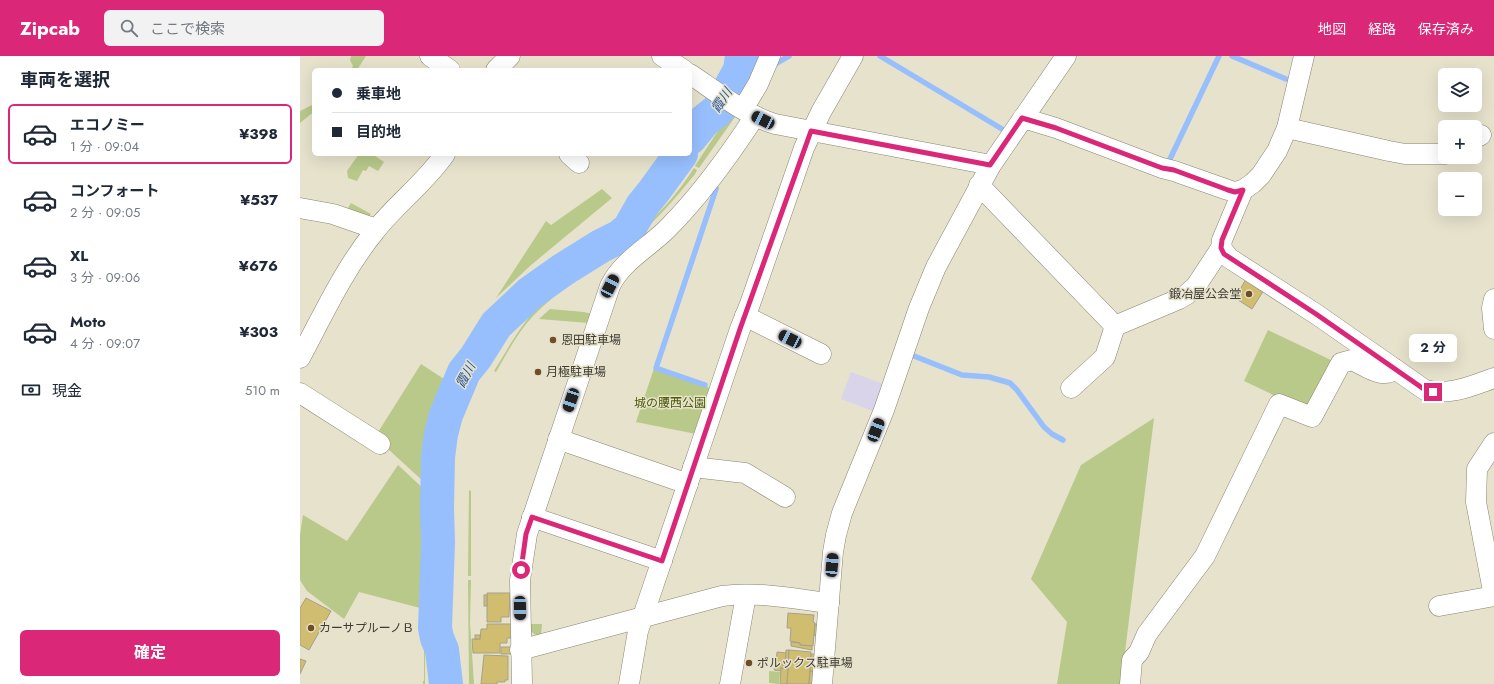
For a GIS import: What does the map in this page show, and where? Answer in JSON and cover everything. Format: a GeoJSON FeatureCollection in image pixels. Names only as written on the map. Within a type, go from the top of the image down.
{"type":"FeatureCollection","features":[{"type":"Feature","properties":{"kind":"street"},"geometry":{"type":"LineString","coordinates":[[430,56],[447,68]]}},
{"type":"Feature","properties":{"kind":"street"},"geometry":{"type":"LineString","coordinates":[[498,68],[510,56]]}},
{"type":"Feature","properties":{"kind":"street"},"geometry":{"type":"LineString","coordinates":[[662,56],[681,68]]}},
{"type":"Feature","properties":{"kind":"street"},"geometry":{"type":"LineString","coordinates":[[522,684],[520,650],[520,580],[526,534],[605,299],[613,279],[624,266],[661,235],[721,166],[770,56]]}},
{"type":"Feature","properties":{"kind":"street"},"geometry":{"type":"LineString","coordinates":[[629,684],[638,631],[804,148],[811,131],[853,56]]}},
{"type":"Feature","properties":{"kind":"street"},"geometry":{"type":"LineString","coordinates":[[822,684],[834,544],[840,518],[884,410],[925,292],[936,267],[990,165],[1066,56]]}},
{"type":"Feature","properties":{"kind":"street"},"geometry":{"type":"LineString","coordinates":[[1022,118],[1056,128],[1162,168],[1174,170],[1235,192],[1243,190],[1253,183],[1261,175],[1277,151],[1287,128],[1304,56]]}},
{"type":"Feature","properties":{"kind":"street"},"geometry":{"type":"LineString","coordinates":[[697,79],[746,111],[775,124],[990,165]]}},
{"type":"Feature","properties":{"kind":"street"},"geometry":{"type":"LineString","coordinates":[[1287,128],[1405,154],[1438,154]]}},
{"type":"Feature","properties":{"kind":"street"},"geometry":{"type":"LineString","coordinates":[[300,358],[350,266],[376,229],[431,172],[443,156]]}},
{"type":"Feature","properties":{"kind":"street"},"geometry":{"type":"LineString","coordinates":[[979,184],[1115,326]]}},
{"type":"Feature","properties":{"kind":"street"},"geometry":{"type":"LineString","coordinates":[[1071,388],[1105,357],[1115,326],[1186,295],[1196,286],[1221,248],[1222,240],[1243,190]]}},
{"type":"Feature","properties":{"kind":"street"},"geometry":{"type":"LineString","coordinates":[[300,208],[332,214],[376,229]]}},
{"type":"Feature","properties":{"kind":"street"},"geometry":{"type":"LineString","coordinates":[[1221,248],[1229,258],[1316,314],[1425,390],[1433,392],[1458,390],[1494,378]]}},
{"type":"Feature","properties":{"kind":"street"},"geometry":{"type":"LineString","coordinates":[[1494,299],[1492,308],[1494,329]]}},
{"type":"Feature","properties":{"kind":"street"},"geometry":{"type":"LineString","coordinates":[[745,316],[821,354]]}},
{"type":"Feature","properties":{"kind":"street"},"geometry":{"type":"LineString","coordinates":[[1130,684],[1132,660],[1139,652],[1147,634],[1205,556],[1279,404],[1312,417],[1341,363],[1352,360],[1382,374],[1390,373],[1395,368]]}},
{"type":"Feature","properties":{"kind":"street"},"geometry":{"type":"LineString","coordinates":[[300,393],[380,444]]}},
{"type":"Feature","properties":{"kind":"street"},"geometry":{"type":"LineString","coordinates":[[558,439],[691,475],[745,473],[785,497]]}},
{"type":"Feature","properties":{"kind":"street"},"geometry":{"type":"LineString","coordinates":[[1439,606],[1494,596],[1476,502],[1477,469],[1494,444]]}},
{"type":"Feature","properties":{"kind":"street"},"geometry":{"type":"LineString","coordinates":[[532,517],[662,561]]}},
{"type":"Feature","properties":{"kind":"street"},"geometry":{"type":"LineString","coordinates":[[520,650],[722,596],[746,595],[829,602]]}},
{"type":"Feature","properties":{"kind":"street"},"geometry":{"type":"LineString","coordinates":[[730,684],[746,595]]}},
{"type":"Feature","properties":{"kind":"shaded area"},"geometry":{"type":"Polygon","coordinates":[[[851,372],[883,384],[873,411],[841,399],[851,372]]]}},
{"type":"Feature","properties":{"kind":"green space"},"geometry":{"type":"Polygon","coordinates":[[[351,56],[366,56],[358,68],[352,68],[353,66],[350,60],[351,56]]]}},
{"type":"Feature","properties":{"kind":"green space"},"geometry":{"type":"Polygon","coordinates":[[[312,105],[312,114],[300,123],[300,111],[312,105]]]}},
{"type":"Feature","properties":{"kind":"green space"},"geometry":{"type":"Polygon","coordinates":[[[729,114],[736,114],[735,117],[699,168],[695,166],[729,114]]]}},
{"type":"Feature","properties":{"kind":"green space"},"geometry":{"type":"Polygon","coordinates":[[[358,156],[375,156],[384,162],[378,171],[369,166],[366,171],[363,170],[357,181],[348,178],[347,171],[358,156]]]}},
{"type":"Feature","properties":{"kind":"green space"},"geometry":{"type":"Polygon","coordinates":[[[694,168],[697,170],[695,174],[671,203],[644,230],[625,246],[554,296],[533,316],[518,336],[496,372],[494,371],[520,329],[532,313],[562,286],[612,252],[653,219],[668,203],[694,168]]]}},
{"type":"Feature","properties":{"kind":"green space","name":"城の腰西公園"},"geometry":{"type":"Polygon","coordinates":[[[714,186],[719,187],[658,367],[707,383],[706,387],[711,388],[696,434],[636,422],[714,190],[714,186]]]}},
{"type":"Feature","properties":{"kind":"green space"},"geometry":{"type":"Polygon","coordinates":[[[602,189],[612,198],[531,265],[496,298],[546,221],[551,225],[602,189]]]}},
{"type":"Feature","properties":{"kind":"green space"},"geometry":{"type":"Polygon","coordinates":[[[351,203],[371,214],[367,219],[349,213],[348,208],[351,203]]]}},
{"type":"Feature","properties":{"kind":"green space"},"geometry":{"type":"Polygon","coordinates":[[[550,309],[592,314],[589,323],[539,319],[550,309]]]}},
{"type":"Feature","properties":{"kind":"green space"},"geometry":{"type":"Polygon","coordinates":[[[1268,330],[1333,361],[1309,412],[1244,381],[1268,330]]]}},
{"type":"Feature","properties":{"kind":"green space"},"geometry":{"type":"Polygon","coordinates":[[[421,364],[444,379],[435,404],[429,430],[424,482],[375,437],[421,364]]]}},
{"type":"Feature","properties":{"kind":"green space"},"geometry":{"type":"Polygon","coordinates":[[[1154,418],[1121,684],[1057,684],[1067,622],[1031,579],[1081,465],[1154,418]]]}},
{"type":"Feature","properties":{"kind":"green space"},"geometry":{"type":"Polygon","coordinates":[[[398,465],[426,491],[425,684],[423,684],[424,609],[359,592],[344,619],[307,591],[300,580],[300,535],[303,515],[347,541],[398,465]]]}},
{"type":"Feature","properties":{"kind":"green space"},"geometry":{"type":"Polygon","coordinates":[[[469,490],[471,491],[471,576],[468,576],[469,490]]]}},
{"type":"Feature","properties":{"kind":"green space"},"geometry":{"type":"Polygon","coordinates":[[[468,580],[471,580],[470,623],[474,684],[469,684],[468,580]]]}},
{"type":"Feature","properties":{"kind":"green space"},"geometry":{"type":"Polygon","coordinates":[[[530,624],[542,624],[541,636],[539,637],[527,629],[530,624]]]}},
{"type":"Feature","properties":{"kind":"green space"},"geometry":{"type":"Polygon","coordinates":[[[769,671],[780,672],[779,684],[769,683],[769,671]]]}},
{"type":"Feature","properties":{"kind":"building","name":"鍛冶屋公会堂"},"geometry":{"type":"Polygon","coordinates":[[[1246,279],[1264,290],[1252,309],[1235,298],[1246,279]]]}},
{"type":"Feature","properties":{"kind":"building"},"geometry":{"type":"Polygon","coordinates":[[[487,593],[510,593],[509,617],[501,617],[501,622],[487,622],[487,593]]]}},
{"type":"Feature","properties":{"kind":"building"},"geometry":{"type":"Polygon","coordinates":[[[484,595],[487,595],[487,606],[484,606],[484,595]]]}},
{"type":"Feature","properties":{"kind":"building","name":"カーサプルーノＢ"},"geometry":{"type":"Polygon","coordinates":[[[306,598],[331,611],[309,650],[300,645],[300,608],[306,598]]]}},
{"type":"Feature","properties":{"kind":"building"},"geometry":{"type":"Polygon","coordinates":[[[788,613],[814,615],[813,622],[815,623],[813,646],[800,645],[800,643],[790,641],[791,628],[787,628],[788,613]]]}},
{"type":"Feature","properties":{"kind":"building"},"geometry":{"type":"Polygon","coordinates":[[[487,624],[513,624],[513,638],[507,638],[507,643],[500,643],[500,653],[473,653],[472,639],[480,639],[481,629],[487,629],[487,624]]]}},
{"type":"Feature","properties":{"kind":"building"},"geometry":{"type":"Polygon","coordinates":[[[815,624],[818,624],[817,636],[814,635],[815,624]]]}},
{"type":"Feature","properties":{"kind":"building"},"geometry":{"type":"Polygon","coordinates":[[[475,635],[480,635],[480,639],[475,639],[475,635]]]}},
{"type":"Feature","properties":{"kind":"building"},"geometry":{"type":"Polygon","coordinates":[[[791,642],[800,643],[800,645],[812,646],[812,650],[791,646],[791,642]]]}},
{"type":"Feature","properties":{"kind":"building"},"geometry":{"type":"Polygon","coordinates":[[[501,647],[514,647],[514,654],[501,654],[501,647]]]}},
{"type":"Feature","properties":{"kind":"building"},"geometry":{"type":"Polygon","coordinates":[[[786,650],[789,650],[788,669],[781,668],[781,671],[774,670],[775,663],[785,665],[786,650]]]}},
{"type":"Feature","properties":{"kind":"building"},"geometry":{"type":"Polygon","coordinates":[[[789,650],[811,652],[809,684],[787,684],[789,650]]]}},
{"type":"Feature","properties":{"kind":"building"},"geometry":{"type":"Polygon","coordinates":[[[777,652],[786,653],[785,665],[776,664],[777,652]]]}},
{"type":"Feature","properties":{"kind":"building"},"geometry":{"type":"Polygon","coordinates":[[[811,654],[816,654],[814,672],[810,671],[811,654]]]}},
{"type":"Feature","properties":{"kind":"building"},"geometry":{"type":"Polygon","coordinates":[[[484,655],[508,656],[508,680],[505,680],[505,682],[497,682],[497,684],[481,684],[484,655]]]}},
{"type":"Feature","properties":{"kind":"building"},"geometry":{"type":"Polygon","coordinates":[[[300,659],[306,661],[300,674],[300,659]]]}},
{"type":"Feature","properties":{"kind":"building"},"geometry":{"type":"Polygon","coordinates":[[[781,668],[788,669],[787,684],[780,684],[781,668]]]}},
{"type":"Feature","properties":{"kind":"building"},"geometry":{"type":"Polygon","coordinates":[[[810,671],[814,672],[813,684],[809,684],[810,671]]]}},
{"type":"Feature","properties":{"kind":"waterway","name":"霞川"},"geometry":{"type":"LineString","coordinates":[[692,136],[704,121],[718,110],[740,70],[742,56]]}},
{"type":"Feature","properties":{"kind":"waterway"},"geometry":{"type":"LineString","coordinates":[[775,64],[789,56]]}},
{"type":"Feature","properties":{"kind":"waterway"},"geometry":{"type":"LineString","coordinates":[[880,56],[1002,129]]}},
{"type":"Feature","properties":{"kind":"waterway"},"geometry":{"type":"LineString","coordinates":[[1170,159],[1219,56]]}},
{"type":"Feature","properties":{"kind":"waterway"},"geometry":{"type":"LineString","coordinates":[[1232,56],[1286,79]]}},
{"type":"Feature","properties":{"kind":"waterway"},"geometry":{"type":"LineString","coordinates":[[735,79],[756,73]]}},
{"type":"Feature","properties":{"kind":"waterway","name":"霞川"},"geometry":{"type":"LineString","coordinates":[[446,684],[442,650],[435,628],[438,542],[438,457],[441,434],[446,415],[464,372],[476,357],[496,325],[530,293],[564,269],[601,246],[619,237],[629,229],[642,206],[680,156]]}},
{"type":"Feature","properties":{"kind":"waterway"},"geometry":{"type":"LineString","coordinates":[[705,385],[656,368],[716,189],[714,188]]}},
{"type":"Feature","properties":{"kind":"waterway"},"geometry":{"type":"LineString","coordinates":[[914,356],[962,375],[989,377],[1010,383],[1017,390],[1044,427],[1052,434],[1063,440]]}},
{"type":"Feature","properties":{"kind":"place","name":"鍛冶屋公会堂"},"geometry":{"type":"Point","coordinates":[1249,294]}},
{"type":"Feature","properties":{"kind":"place","name":"恩田駐車場"},"geometry":{"type":"Point","coordinates":[553,340]}},
{"type":"Feature","properties":{"kind":"place","name":"月極駐車場"},"geometry":{"type":"Point","coordinates":[538,372]}},
{"type":"Feature","properties":{"kind":"place","name":"カーサプルーノＢ"},"geometry":{"type":"Point","coordinates":[311,628]}},
{"type":"Feature","properties":{"kind":"place","name":"ポルックス駐車場"},"geometry":{"type":"Point","coordinates":[749,663]}},
{"type":"Feature","properties":{"kind":"route"},"geometry":{"type":"LineString","coordinates":[[521,570],[526,534],[532,517],[662,561],[740,329],[811,131],[990,165],[1022,118],[1056,128],[1162,168],[1174,170],[1228,190],[1235,192],[1243,190],[1222,240],[1221,248],[1224,254],[1362,345],[1425,390],[1433,392]]}}]}
